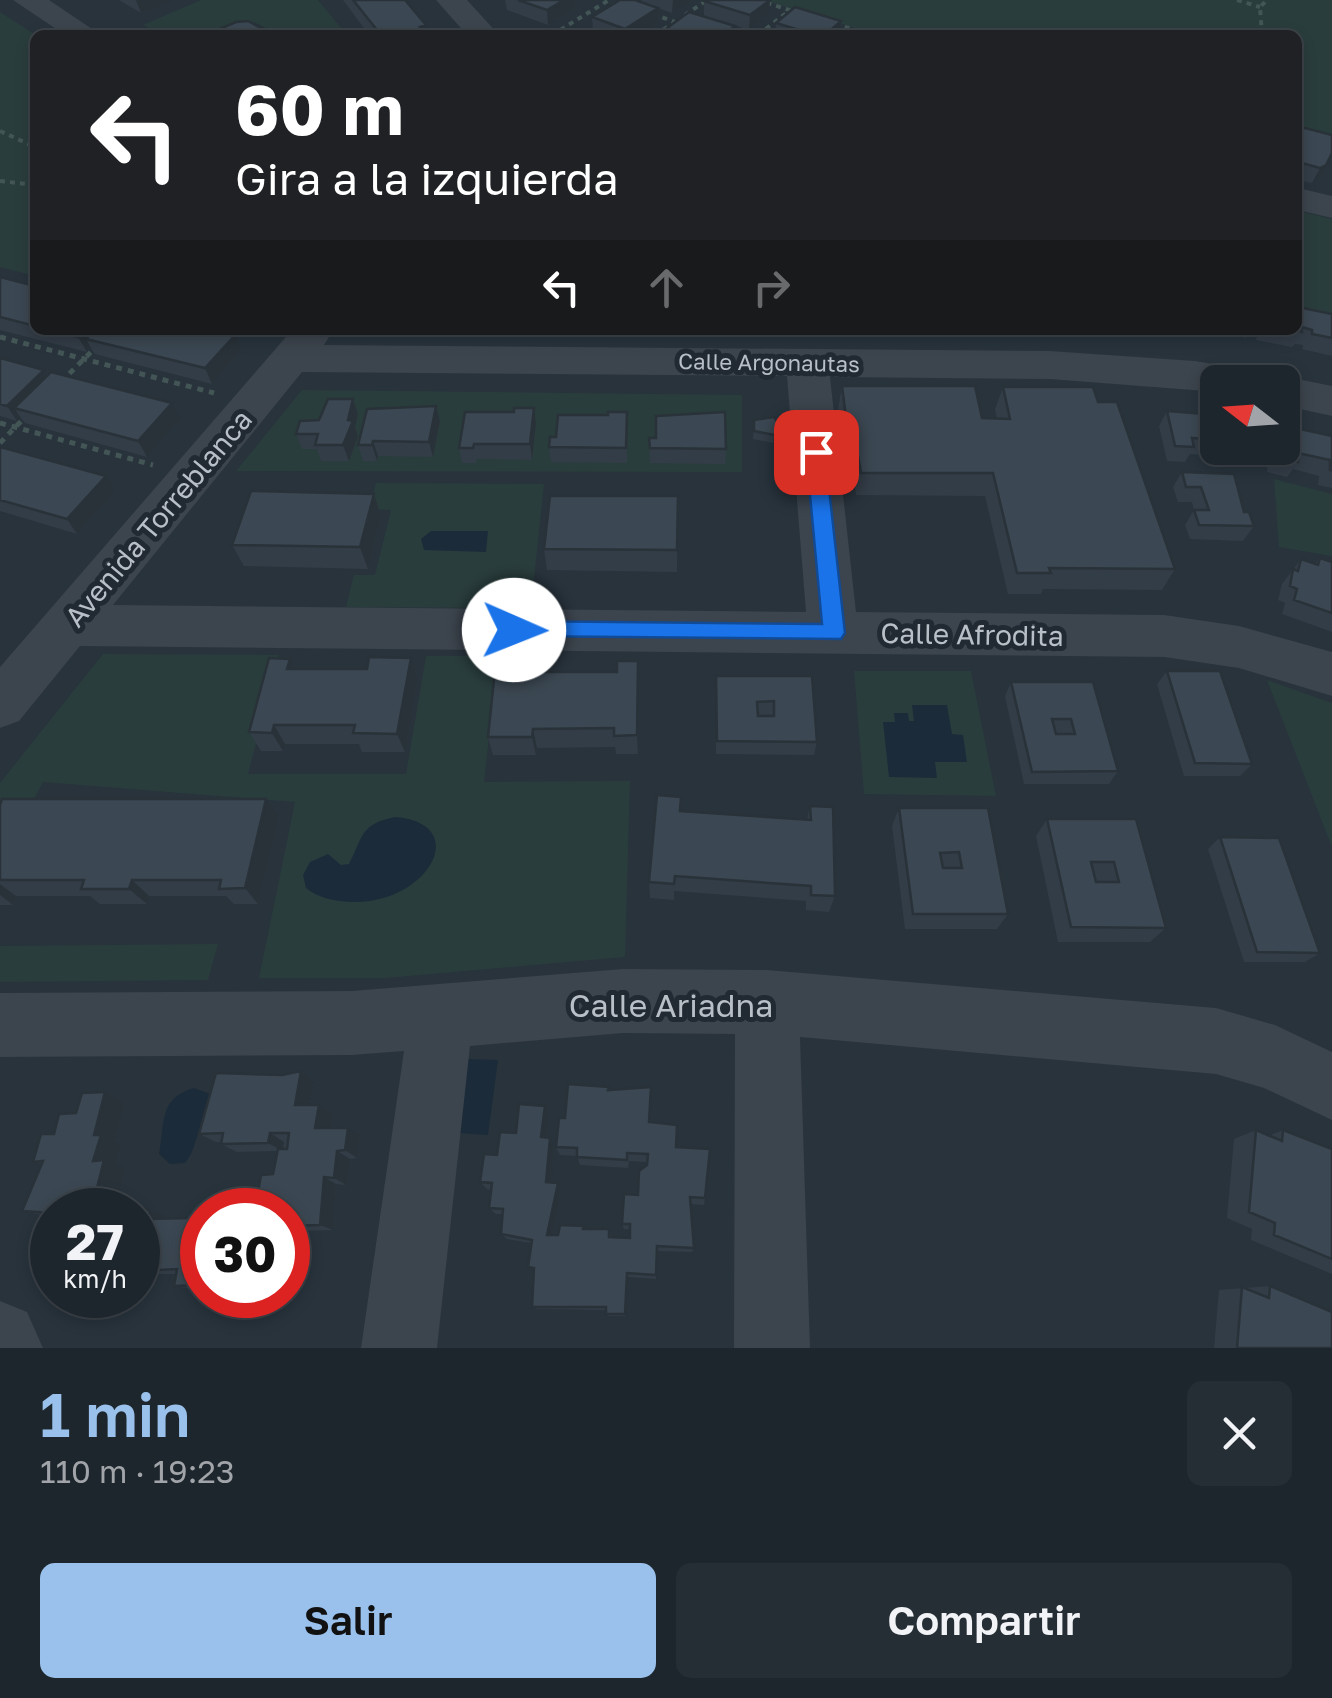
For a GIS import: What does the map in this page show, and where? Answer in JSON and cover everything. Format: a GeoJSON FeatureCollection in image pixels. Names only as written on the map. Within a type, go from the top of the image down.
{"type":"FeatureCollection","features":[{"type":"Feature","properties":{"kind":"street"},"geometry":{"type":"LineString","coordinates":[[28,0],[78,30]]}},
{"type":"Feature","properties":{"kind":"street"},"geometry":{"type":"LineString","coordinates":[[450,0],[479,30]]}},
{"type":"Feature","properties":{"kind":"street"},"geometry":{"type":"LineString","coordinates":[[1302,200],[1332,206]]}},
{"type":"Feature","properties":{"kind":"street","name":"Calle Argonautas"},"geometry":{"type":"LineString","coordinates":[[303,344],[806,362],[1050,366],[1200,376]]}},
{"type":"Feature","properties":{"kind":"street","name":"Avenida Torreblanca"},"geometry":{"type":"LineString","coordinates":[[0,705],[303,344]]}},
{"type":"Feature","properties":{"kind":"street"},"geometry":{"type":"LineString","coordinates":[[806,362],[834,633]]}},
{"type":"Feature","properties":{"kind":"street"},"geometry":{"type":"LineString","coordinates":[[1300,394],[1332,401]]}},
{"type":"Feature","properties":{"kind":"street","name":"Calle Afrodita"},"geometry":{"type":"LineString","coordinates":[[68,625],[1164,636],[1239,647],[1332,674]]}},
{"type":"Feature","properties":{"kind":"street","name":"Calle Ariadna"},"geometry":{"type":"LineString","coordinates":[[0,1025],[352,1023],[623,1001],[766,1002],[1216,1041],[1275,1058],[1332,1086]]}},
{"type":"Feature","properties":{"kind":"street"},"geometry":{"type":"LineString","coordinates":[[766,1002],[772,1348]]}},
{"type":"Feature","properties":{"kind":"street"},"geometry":{"type":"LineString","coordinates":[[399,1348],[441,1018]]}},
{"type":"Feature","properties":{"kind":"street"},"geometry":{"type":"LineString","coordinates":[[0,1340],[5,1348]]}},
{"type":"Feature","properties":{"kind":"path"},"geometry":{"type":"LineString","coordinates":[[561,30],[612,0]]}},
{"type":"Feature","properties":{"kind":"path"},"geometry":{"type":"LineString","coordinates":[[663,30],[707,0]]}},
{"type":"Feature","properties":{"kind":"path"},"geometry":{"type":"LineString","coordinates":[[757,0],[808,16]]}},
{"type":"Feature","properties":{"kind":"path"},"geometry":{"type":"LineString","coordinates":[[1237,0],[1260,7]]}},
{"type":"Feature","properties":{"kind":"path"},"geometry":{"type":"LineString","coordinates":[[1262,30],[1260,7],[1267,0]]}},
{"type":"Feature","properties":{"kind":"path"},"geometry":{"type":"LineString","coordinates":[[764,30],[790,10]]}},
{"type":"Feature","properties":{"kind":"path"},"geometry":{"type":"LineString","coordinates":[[645,12],[675,22]]}},
{"type":"Feature","properties":{"kind":"path"},"geometry":{"type":"LineString","coordinates":[[684,16],[699,21]]}},
{"type":"Feature","properties":{"kind":"path"},"geometry":{"type":"LineString","coordinates":[[826,21],[851,30]]}},
{"type":"Feature","properties":{"kind":"path"},"geometry":{"type":"LineString","coordinates":[[714,26],[727,30]]}},
{"type":"Feature","properties":{"kind":"path"},"geometry":{"type":"LineString","coordinates":[[0,130],[30,145]]}},
{"type":"Feature","properties":{"kind":"path"},"geometry":{"type":"LineString","coordinates":[[0,181],[30,184]]}},
{"type":"Feature","properties":{"kind":"path"},"geometry":{"type":"LineString","coordinates":[[0,337],[220,394]]}},
{"type":"Feature","properties":{"kind":"path"},"geometry":{"type":"LineString","coordinates":[[56,386],[104,340]]}},
{"type":"Feature","properties":{"kind":"path"},"geometry":{"type":"LineString","coordinates":[[0,442],[29,414]]}},
{"type":"Feature","properties":{"kind":"path"},"geometry":{"type":"LineString","coordinates":[[0,424],[157,466]]}},
{"type":"Feature","properties":{"kind":"shaded area"},"geometry":{"type":"Polygon","coordinates":[[[201,0],[318,0],[343,30],[270,30],[254,22],[230,30],[154,30],[143,25],[201,0]]]}},
{"type":"Feature","properties":{"kind":"shaded area"},"geometry":{"type":"Polygon","coordinates":[[[763,0],[1332,0],[1332,141],[1302,134],[1302,30],[862,30],[763,0]]]}},
{"type":"Feature","properties":{"kind":"shaded area"},"geometry":{"type":"Polygon","coordinates":[[[0,12],[30,31],[30,275],[0,267],[0,12]]]}},
{"type":"Feature","properties":{"kind":"shaded area"},"geometry":{"type":"Polygon","coordinates":[[[1302,212],[1332,219],[1332,322],[1302,316],[1302,212]]]}},
{"type":"Feature","properties":{"kind":"shaded area"},"geometry":{"type":"Polygon","coordinates":[[[302,390],[742,395],[742,472],[236,471],[302,390]]]}},
{"type":"Feature","properties":{"kind":"shaded area"},"geometry":{"type":"Polygon","coordinates":[[[1274,479],[1332,494],[1332,556],[1279,547],[1274,479]]]}},
{"type":"Feature","properties":{"kind":"shaded area"},"geometry":{"type":"Polygon","coordinates":[[[376,483],[544,484],[531,608],[346,607],[354,575],[375,575],[391,510],[369,509],[376,483]]]}},
{"type":"Feature","properties":{"kind":"shaded area"},"geometry":{"type":"Polygon","coordinates":[[[103,654],[279,655],[248,774],[406,774],[426,656],[498,656],[484,782],[630,781],[625,957],[386,978],[259,978],[295,802],[43,782],[0,864],[0,783],[103,654]]]}},
{"type":"Feature","properties":{"kind":"shaded area"},"geometry":{"type":"Polygon","coordinates":[[[854,671],[971,671],[996,796],[864,794],[854,671]]]}},
{"type":"Feature","properties":{"kind":"shaded area"},"geometry":{"type":"Polygon","coordinates":[[[1267,680],[1332,703],[1332,847],[1267,680]]]}},
{"type":"Feature","properties":{"kind":"shaded area"},"geometry":{"type":"Polygon","coordinates":[[[218,944],[208,980],[0,982],[0,946],[218,944]]]}},
{"type":"Feature","properties":{"kind":"water"},"geometry":{"type":"Polygon","coordinates":[[[431,531],[488,531],[486,552],[424,550],[421,539],[431,531]]]}},
{"type":"Feature","properties":{"kind":"water"},"geometry":{"type":"Polygon","coordinates":[[[912,705],[947,705],[952,734],[963,735],[967,762],[935,762],[937,778],[889,777],[883,722],[895,722],[894,713],[908,713],[909,721],[914,721],[912,705]]]}},
{"type":"Feature","properties":{"kind":"water"},"geometry":{"type":"Polygon","coordinates":[[[395,817],[419,822],[432,833],[436,847],[420,878],[401,891],[378,899],[350,902],[326,898],[306,888],[303,875],[310,862],[328,854],[341,865],[349,864],[369,828],[395,817]]]}},
{"type":"Feature","properties":{"kind":"water"},"geometry":{"type":"Polygon","coordinates":[[[468,1059],[498,1060],[488,1135],[458,1133],[468,1059]]]}},
{"type":"Feature","properties":{"kind":"water"},"geometry":{"type":"Polygon","coordinates":[[[194,1088],[211,1094],[207,1122],[185,1163],[170,1164],[159,1154],[165,1114],[174,1098],[194,1088]]]}},
{"type":"Feature","properties":{"kind":"building"},"geometry":{"type":"Polygon","coordinates":[[[353,0],[405,0],[426,25],[420,27],[423,30],[377,30],[353,0]]]}},
{"type":"Feature","properties":{"kind":"building"},"geometry":{"type":"Polygon","coordinates":[[[518,0],[564,0],[547,10],[518,0]]]}},
{"type":"Feature","properties":{"kind":"building"},"geometry":{"type":"Polygon","coordinates":[[[620,0],[635,0],[658,8],[625,29],[592,17],[620,0]]]}},
{"type":"Feature","properties":{"kind":"building"},"geometry":{"type":"Polygon","coordinates":[[[706,0],[770,0],[750,15],[706,0]]]}},
{"type":"Feature","properties":{"kind":"building"},"geometry":{"type":"Polygon","coordinates":[[[795,7],[841,21],[831,30],[799,30],[776,23],[795,7]]]}},
{"type":"Feature","properties":{"kind":"building"},"geometry":{"type":"Polygon","coordinates":[[[689,12],[735,26],[730,30],[667,28],[689,12]]]}},
{"type":"Feature","properties":{"kind":"building"},"geometry":{"type":"Polygon","coordinates":[[[248,21],[265,30],[217,30],[248,21]]]}},
{"type":"Feature","properties":{"kind":"building"},"geometry":{"type":"Polygon","coordinates":[[[1302,130],[1332,135],[1332,153],[1326,165],[1320,168],[1302,163],[1302,130]]]}},
{"type":"Feature","properties":{"kind":"building"},"geometry":{"type":"Polygon","coordinates":[[[0,277],[30,285],[30,325],[0,317],[0,277]]]}},
{"type":"Feature","properties":{"kind":"building"},"geometry":{"type":"Polygon","coordinates":[[[1302,308],[1332,314],[1332,338],[1312,334],[1312,330],[1302,327],[1302,308]]]}},
{"type":"Feature","properties":{"kind":"building"},"geometry":{"type":"Polygon","coordinates":[[[90,335],[235,335],[205,368],[86,339],[90,335]]]}},
{"type":"Feature","properties":{"kind":"building"},"geometry":{"type":"Polygon","coordinates":[[[0,358],[44,370],[7,406],[0,404],[0,358]]]}},
{"type":"Feature","properties":{"kind":"building"},"geometry":{"type":"Polygon","coordinates":[[[51,372],[172,403],[138,441],[14,408],[51,372]]]}},
{"type":"Feature","properties":{"kind":"building"},"geometry":{"type":"Polygon","coordinates":[[[842,386],[975,386],[982,418],[1010,419],[1003,387],[1093,387],[1098,402],[1117,402],[1175,569],[1049,568],[1051,573],[1017,573],[993,473],[861,473],[857,450],[850,450],[842,386]]]}},
{"type":"Feature","properties":{"kind":"building"},"geometry":{"type":"Polygon","coordinates":[[[328,399],[353,399],[348,420],[353,421],[343,445],[315,445],[318,434],[296,434],[300,421],[319,420],[328,399]]]}},
{"type":"Feature","properties":{"kind":"building"},"geometry":{"type":"Polygon","coordinates":[[[436,406],[429,442],[373,441],[372,445],[358,445],[367,409],[436,406]]]}},
{"type":"Feature","properties":{"kind":"building"},"geometry":{"type":"Polygon","coordinates":[[[514,408],[534,408],[530,444],[474,444],[473,448],[459,448],[465,412],[514,412],[514,408]]]}},
{"type":"Feature","properties":{"kind":"building"},"geometry":{"type":"Polygon","coordinates":[[[1167,411],[1200,414],[1200,439],[1192,438],[1194,447],[1175,446],[1167,411]]]}},
{"type":"Feature","properties":{"kind":"building"},"geometry":{"type":"Polygon","coordinates":[[[627,412],[626,448],[549,447],[550,437],[556,437],[558,415],[627,412]]]}},
{"type":"Feature","properties":{"kind":"building"},"geometry":{"type":"Polygon","coordinates":[[[725,412],[726,449],[650,448],[649,438],[656,438],[656,416],[725,412]]]}},
{"type":"Feature","properties":{"kind":"building"},"geometry":{"type":"Polygon","coordinates":[[[774,417],[781,427],[774,435],[754,431],[754,420],[774,417]]]}},
{"type":"Feature","properties":{"kind":"building"},"geometry":{"type":"Polygon","coordinates":[[[1300,429],[1332,436],[1332,470],[1330,460],[1300,453],[1300,429]]]}},
{"type":"Feature","properties":{"kind":"building"},"geometry":{"type":"Polygon","coordinates":[[[0,447],[106,476],[67,519],[0,500],[0,447]]]}},
{"type":"Feature","properties":{"kind":"building"},"geometry":{"type":"Polygon","coordinates":[[[1182,472],[1234,474],[1244,512],[1249,512],[1254,526],[1199,525],[1194,510],[1209,510],[1201,487],[1186,487],[1182,472]]]}},
{"type":"Feature","properties":{"kind":"building"},"geometry":{"type":"Polygon","coordinates":[[[251,491],[374,494],[360,547],[232,545],[251,491]]]}},
{"type":"Feature","properties":{"kind":"building"},"geometry":{"type":"Polygon","coordinates":[[[550,496],[678,496],[677,550],[544,549],[550,496]]]}},
{"type":"Feature","properties":{"kind":"building"},"geometry":{"type":"Polygon","coordinates":[[[1320,558],[1332,562],[1332,613],[1294,600],[1297,589],[1290,586],[1293,569],[1298,571],[1301,559],[1318,565],[1320,558]]]}},
{"type":"Feature","properties":{"kind":"building"},"geometry":{"type":"Polygon","coordinates":[[[369,657],[411,658],[397,734],[353,733],[355,725],[274,725],[272,733],[249,732],[269,658],[290,659],[287,669],[367,669],[369,657]]]}},
{"type":"Feature","properties":{"kind":"building"},"geometry":{"type":"Polygon","coordinates":[[[496,660],[539,660],[537,672],[617,672],[617,661],[638,661],[637,735],[614,736],[614,728],[533,729],[532,737],[488,737],[496,660]]]}},
{"type":"Feature","properties":{"kind":"building"},"geometry":{"type":"Polygon","coordinates":[[[1167,671],[1220,671],[1252,764],[1195,763],[1167,671]]]}},
{"type":"Feature","properties":{"kind":"building"},"geometry":{"type":"Polygon","coordinates":[[[716,676],[812,676],[817,742],[717,741],[716,676]],[[774,701],[757,702],[758,716],[774,716],[774,701]]]}},
{"type":"Feature","properties":{"kind":"building"},"geometry":{"type":"Polygon","coordinates":[[[1011,682],[1093,682],[1118,771],[1032,772],[1011,682]],[[1052,719],[1056,734],[1075,734],[1071,719],[1052,719]]]}},
{"type":"Feature","properties":{"kind":"building"},"geometry":{"type":"Polygon","coordinates":[[[657,795],[681,797],[680,811],[811,820],[810,806],[833,807],[835,896],[811,895],[811,886],[675,876],[674,884],[649,882],[657,795]]]}},
{"type":"Feature","properties":{"kind":"building"},"geometry":{"type":"Polygon","coordinates":[[[2,799],[266,799],[245,888],[219,889],[221,880],[132,880],[129,889],[81,889],[84,880],[0,880],[2,799]]]}},
{"type":"Feature","properties":{"kind":"building"},"geometry":{"type":"Polygon","coordinates":[[[899,808],[988,808],[1008,914],[913,914],[899,808]],[[959,852],[940,853],[943,868],[962,868],[959,852]]]}},
{"type":"Feature","properties":{"kind":"building"},"geometry":{"type":"Polygon","coordinates":[[[1047,819],[1136,819],[1166,928],[1071,927],[1047,819]],[[1091,862],[1096,882],[1119,882],[1114,862],[1091,862]]]}},
{"type":"Feature","properties":{"kind":"building"},"geometry":{"type":"Polygon","coordinates":[[[1220,837],[1279,838],[1320,953],[1257,952],[1220,837]]]}},
{"type":"Feature","properties":{"kind":"building"},"geometry":{"type":"Polygon","coordinates":[[[301,1071],[295,1105],[319,1105],[315,1128],[348,1128],[345,1150],[337,1151],[334,1178],[324,1177],[320,1225],[310,1225],[310,1188],[259,1188],[261,1175],[273,1174],[278,1149],[287,1149],[289,1133],[270,1133],[268,1143],[221,1144],[223,1133],[199,1134],[216,1073],[282,1075],[301,1071]]]}},
{"type":"Feature","properties":{"kind":"building"},"geometry":{"type":"Polygon","coordinates":[[[568,1084],[609,1087],[608,1090],[651,1087],[649,1122],[677,1125],[676,1147],[710,1149],[705,1198],[690,1197],[694,1248],[657,1246],[656,1275],[627,1273],[625,1314],[606,1314],[606,1307],[532,1307],[534,1268],[528,1267],[532,1240],[501,1234],[503,1209],[489,1208],[492,1183],[480,1182],[484,1154],[497,1155],[500,1132],[516,1133],[519,1104],[545,1106],[541,1137],[550,1138],[546,1182],[558,1183],[547,1235],[558,1235],[560,1225],[609,1229],[609,1237],[630,1238],[630,1224],[622,1224],[624,1194],[638,1195],[639,1171],[647,1165],[648,1154],[627,1153],[627,1160],[577,1157],[577,1148],[556,1147],[559,1118],[565,1118],[568,1084]]]}},
{"type":"Feature","properties":{"kind":"building"},"geometry":{"type":"Polygon","coordinates":[[[105,1092],[94,1135],[101,1135],[93,1161],[104,1160],[97,1188],[32,1188],[43,1161],[33,1162],[41,1134],[54,1134],[59,1114],[76,1113],[82,1093],[105,1092]]]}},
{"type":"Feature","properties":{"kind":"building"},"geometry":{"type":"Polygon","coordinates":[[[1256,1130],[1282,1141],[1283,1130],[1332,1149],[1332,1259],[1274,1235],[1275,1223],[1249,1212],[1256,1130]]]}},
{"type":"Feature","properties":{"kind":"building"},"geometry":{"type":"Polygon","coordinates":[[[30,1192],[30,1212],[22,1211],[30,1192]]]}},
{"type":"Feature","properties":{"kind":"building"},"geometry":{"type":"Polygon","coordinates":[[[180,1218],[180,1286],[174,1286],[177,1269],[160,1270],[160,1219],[180,1218]]]}},
{"type":"Feature","properties":{"kind":"building"},"geometry":{"type":"Polygon","coordinates":[[[1270,1286],[1332,1312],[1332,1348],[1237,1348],[1242,1287],[1269,1298],[1270,1286]]]}},
{"type":"Feature","properties":{"kind":"route"},"geometry":{"type":"LineString","coordinates":[[514,630],[834,633],[816,452]]}}]}
